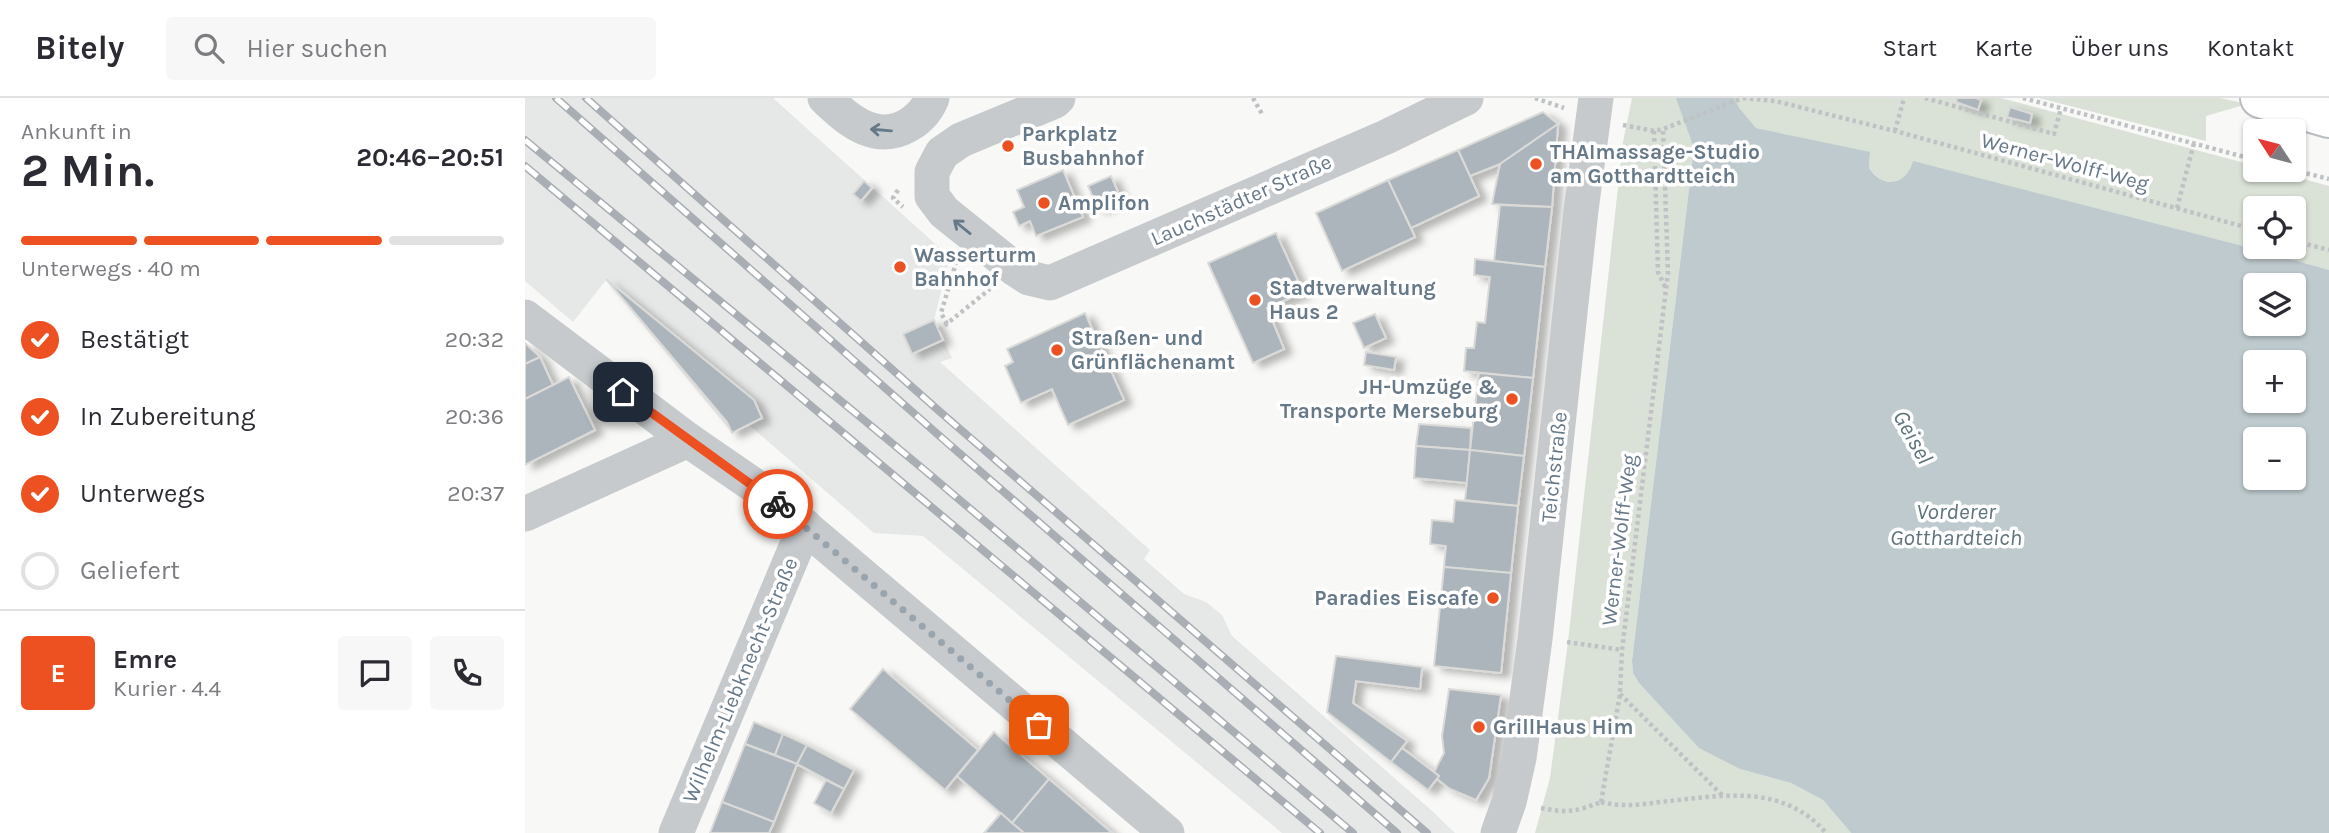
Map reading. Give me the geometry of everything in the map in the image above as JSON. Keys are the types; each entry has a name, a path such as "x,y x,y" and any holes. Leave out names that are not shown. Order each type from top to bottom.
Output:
{"main road":[{"path":"2260,98 2329,118"}],"street":[{"path":"825,98 845,116 876,132 908,127 933,98"},
{"name":"Lauchstädter Straße","path":"1058,98 961,140 942,153 932,172 932,196 944,212 1015,270 1029,278 1051,283 1386,137 1466,98"},
{"name":"Teichstraße","path":"1504,824 1519,758 1535,639 1581,210 1596,98"},
{"path":"525,317 688,440 765,493 1167,833"},
{"path":"525,514 688,440"},
{"name":"Wilhelm-Liebknecht-Straße","path":"676,833 805,526"}],"path":[{"path":"1253,98 1262,114"},
{"name":"Werner-Wolff-Weg","path":"1601,802 1620,694 1622,650 1668,273 1663,129 1743,98 1775,99 2243,226"},
{"path":"1895,131 1904,98"},
{"path":"1926,98 2053,134 2061,108"},
{"path":"2022,98 2243,156"},
{"path":"1619,124 1654,131 1663,129"},
{"path":"1654,131 1658,272 1666,290"},
{"path":"2177,208 2194,143"},
{"path":"2307,174 2329,179"},
{"path":"2306,244 2329,250"},
{"path":"939,330 1015,270"},
{"path":"1568,642 1622,650"},
{"path":"1620,694 1722,795"},
{"path":"1504,824 1578,811 1601,802 1618,807 1722,795 1784,801 1800,809 1826,833"}],"shaded area":[{"path":"525,98 773,98 950,257 934,320 952,358 940,362 1150,550 1144,559 1184,594 1206,602 1222,615 1232,636 1455,833 1282,833 923,536 874,533 749,425 732,433 606,280 573,322 525,281"},
{"path":"1632,98 2001,98 2243,163 2243,182 2307,180 2329,186 2329,270 2290,259 2306,259 2306,196 2243,196 2243,246 1913,162 1910,170 1900,180 1887,181 1875,175 1869,168 1870,153 1756,128 1749,121 1694,148 1632,661 1633,673 1740,769 1791,783 1823,800 1851,833 1535,833 1550,778 1568,642 1623,142"},
{"path":"2039,98 2220,98 2247,104 2206,116 2206,141"}],"water":[{"name":"Vorderer Gotthardteich","path":"1676,98 1734,98 1756,128 1870,152 1869,168 1887,182 1900,180 1905,176 1913,161 2243,246 2243,259 2290,259 2329,270 2329,833 1851,833 1823,800 1791,783 1740,769 1699,748 1640,684 1633,673 1632,661 1694,148"}],"building":[{"path":"1957,98 1981,100 1978,110 1956,102"},
{"path":"2010,107 2032,114 2030,123 2007,117"},
{"path":"1543,112 1558,124 1500,164 1470,176 1458,150"},
{"path":"1558,124 1552,207 1492,204 1500,164"},
{"path":"1458,150 1479,196 1411,228 1388,180"},
{"path":"1063,170 1083,217 1036,236 1030,221 1019,226 1013,212 1024,207 1017,190"},
{"path":"1111,176 1121,199 1098,209 1088,186"},
{"path":"1388,180 1415,237 1342,271 1316,213"},
{"path":"864,181 872,188 861,201 853,194"},
{"path":"1500,205 1552,207 1545,267 1494,261"},
{"name":"Stadtverwaltung Haus 2","path":"1276,233 1303,292 1267,308 1284,349 1253,363 1208,263"},
{"path":"1475,259 1545,267 1533,378 1464,371 1466,348 1474,348 1477,322 1485,323 1490,277 1474,275"},
{"path":"606,279 754,400 762,418 732,433 727,422"},
{"path":"1085,313 1124,400 1068,425 1052,389 1021,403 1005,366 1013,362 1007,349"},
{"path":"1375,314 1386,338 1364,348 1353,323"},
{"path":"934,320 943,340 912,354 903,334"},
{"path":"525,343 540,357 525,364"},
{"path":"1366,352 1396,357 1394,370 1364,365"},
{"path":"540,357 553,385 525,399 525,364"},
{"path":"1479,373 1533,378 1524,456 1470,450"},
{"path":"569,377 595,430 525,465 525,399"},
{"path":"1419,424 1471,428 1470,450 1416,446"},
{"path":"1416,446 1470,450 1467,483 1414,478"},
{"path":"1470,450 1524,456 1518,506 1465,500"},
{"path":"1455,500 1518,506 1511,573 1444,567 1446,546 1430,544 1432,520 1453,522"},
{"path":"1444,567 1511,573 1501,673 1434,666"},
{"path":"1336,656 1422,667 1420,689 1356,681 1353,703 1407,741 1391,762 1327,712"},
{"path":"883,669 978,750 945,790 850,709"},
{"path":"1449,689 1501,695 1489,778 1476,800 1450,789 1437,779 1439,776 1434,772 1444,753 1442,736"},
{"path":"754,722 783,734 775,755 745,744"},
{"path":"994,732 1049,779 1012,823 957,776"},
{"path":"783,734 807,745 797,764 775,755"},
{"path":"745,744 797,764 774,822 722,802"},
{"path":"807,745 854,770 844,789 797,764"},
{"path":"1402,748 1439,776 1428,790 1391,762"},
{"path":"1049,779 1112,833 1024,833 1012,823"},
{"path":"826,780 844,789 831,813 814,803"},
{"path":"722,802 774,822 769,833 710,833"},
{"path":"1001,813 1012,823 1024,833 984,833"}],"railway":[{"path":"556,98 1397,833"},
{"path":"586,98 938,410 1427,833"},
{"path":"525,140 922,468 1353,833"},
{"path":"525,166 1320,833"}],"way so far":[{"path":"778,504 1039,725"}],"place":[{"name":"Parkplatz Busbahnhof","path":"1008,146"},
{"name":"THAImassage-Studio am Gotthardtteich","path":"1536,164"},
{"name":"Amplifon","path":"1044,203"},
{"name":"Wasserturm Bahnhof","path":"900,267"},
{"name":"Stadtverwaltung Haus 2","path":"1255,300"},
{"name":"Straßen- und Grünflächenamt","path":"1057,350"},
{"name":"JH-Umzüge & Transporte Merseburg","path":"1512,399"},
{"name":"Paradies Eiscafe","path":"1493,598"},
{"name":"GrillHaus Him","path":"1479,727"}],"route":[{"path":"623,392 778,504"}],"water label":[{"name":"Geisel","path":"1913,437"}]}
